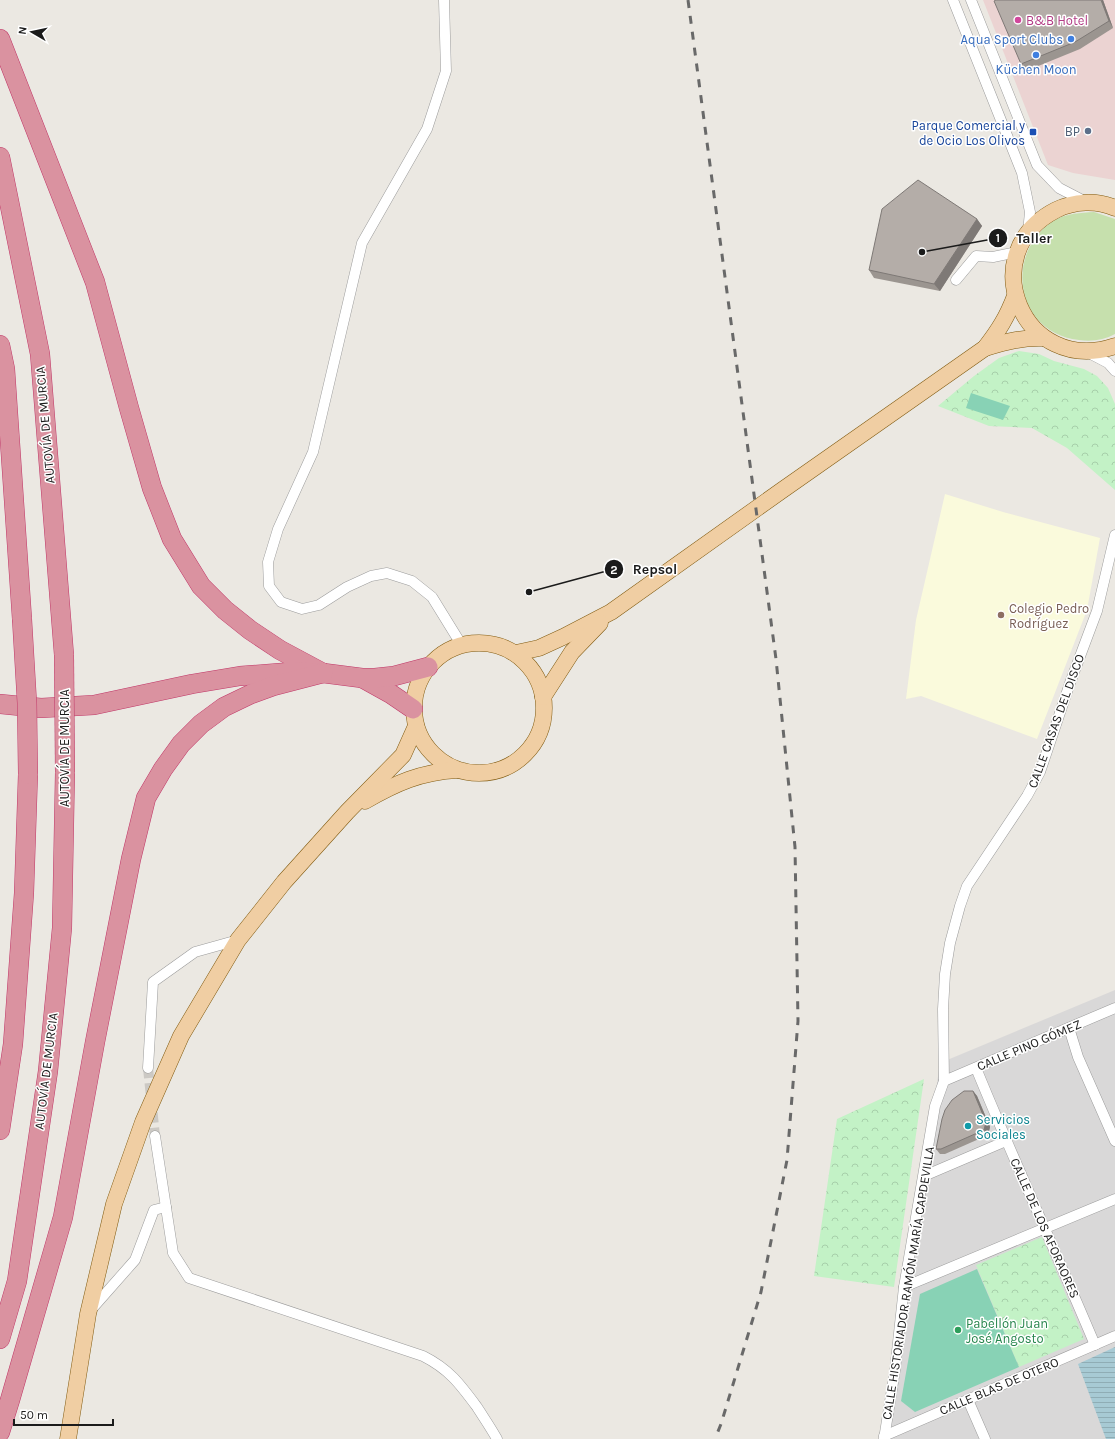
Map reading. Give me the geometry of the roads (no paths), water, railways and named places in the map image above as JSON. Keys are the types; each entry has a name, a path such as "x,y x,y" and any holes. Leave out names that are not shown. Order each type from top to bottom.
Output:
{"highway":[{"path":"0,39 95,282 152,488 172,539 201,586 225,610 250,630 280,650 323,673"},
{"name":"AUTOVÍA DE MURCIA","path":"0,157 40,354 64,655 65,772 62,928 48,1071 17,1281 0,1339"},
{"path":"0,345 5,369 22,619 27,703 28,774 24,893 14,1037 0,1130"},
{"path":"0,437 22,619"},
{"path":"0,704 41,708 94,705 192,684 240,676 292,672 323,673 362,678 394,676 428,666"},
{"path":"0,1432 63,1217 95,1042 131,859 146,798 180,744 224,707 273,686 323,673"},
{"path":"362,678 391,694 414,718"}],"main road":[{"path":"1115,208 1108,205 1086,202 1064,206 1044,216 1028,232 1017,252 1013,274 1016,296 1020,308 1026,320 1034,330 1044,338 1064,348 1087,352 1115,346"},
{"path":"516,653 539,648 611,612 985,348 999,331 1016,296"},
{"path":"985,348 1009,340 1031,337 1044,338"},
{"path":"543,697 572,652 611,612"},
{"path":"68,1439 88,1314 114,1204 143,1122 181,1036 238,940 284,882 346,812 403,755 414,718 414,694 428,666 443,653 461,644 480,642 499,645 516,653 529,665 538,680 543,697 544,716 538,735 523,756 513,764 495,772 476,774 457,770 437,771 416,777 389,788 346,812"},
{"path":"414,718 424,745 439,760 457,770"}],"street":[{"path":"444,0 446,71 427,129 362,243 313,452 278,529 268,562 269,586 281,602 302,609 319,605 348,587 371,576 387,573 412,581 432,597 461,644"},
{"path":"953,0 1022,173 1030,212 1028,232"},
{"path":"972,0 1037,165 1059,188 1086,202"},
{"path":"956,280 976,256 993,257 1017,252"},
{"path":"993,257 1004,261 1013,274"},
{"path":"1087,352 1108,363 1115,371"},
{"name":"CALLE CASAS DEL DISCO","path":"944,1081 943,1009 945,974 950,943 960,906 967,886 1027,796 1040,772 1096,610 1115,535"},
{"path":"148,1068 153,982 195,952 238,940"},
{"name":"CALLE PINO GÓMEZ","path":"944,1081 1115,1008"},
{"path":"1069,1028 1078,1057 1115,1141"},
{"name":"CALLE DE LOS AFORAORES","path":"976,1068 1006,1141 1046,1228 1095,1345"},
{"name":"CALLE HISTORIADOR RAMÓN MARÍA CAPDEVILLA","path":"884,1438 895,1370 904,1287 935,1106 944,1081"},
{"path":"155,1136 173,1253 190,1278 416,1354 436,1363 459,1382 497,1439"},
{"path":"924,1176 1006,1141"},
{"path":"904,1287 1115,1199"},
{"path":"88,1314 135,1260 154,1210 166,1207"},
{"name":"CALLE BLAS DE OTERO","path":"884,1438 1115,1336"},
{"path":"968,1400 985,1439"}],"water":[{"path":"1115,1347 1115,1439 1106,1439 1078,1364"}],"tunnel":[{"path":"148,1068 155,1136"}],"railway":[{"path":"688,0 776,659 795,847 798,1021 787,1160 761,1292 721,1424 715,1439"}],"place":[{"name":"B&B Hotel","path":"1018,20"},
{"name":"Aqua Sport Clubs","path":"1071,39"},
{"name":"Küchen Moon","path":"1036,55"},
{"name":"BP","path":"1088,131"},
{"name":"Parque Comercial y de Ocio Los Olivos","path":"1033,132"},
{"name":"Taller","path":"922,252"},
{"name":"Repsol","path":"529,592"},
{"name":"Colegio Pedro Rodríguez","path":"1001,615"},
{"name":"Servicios Sociales","path":"968,1126"},
{"name":"Pabellón Juan José Angosto","path":"958,1330"}]}
